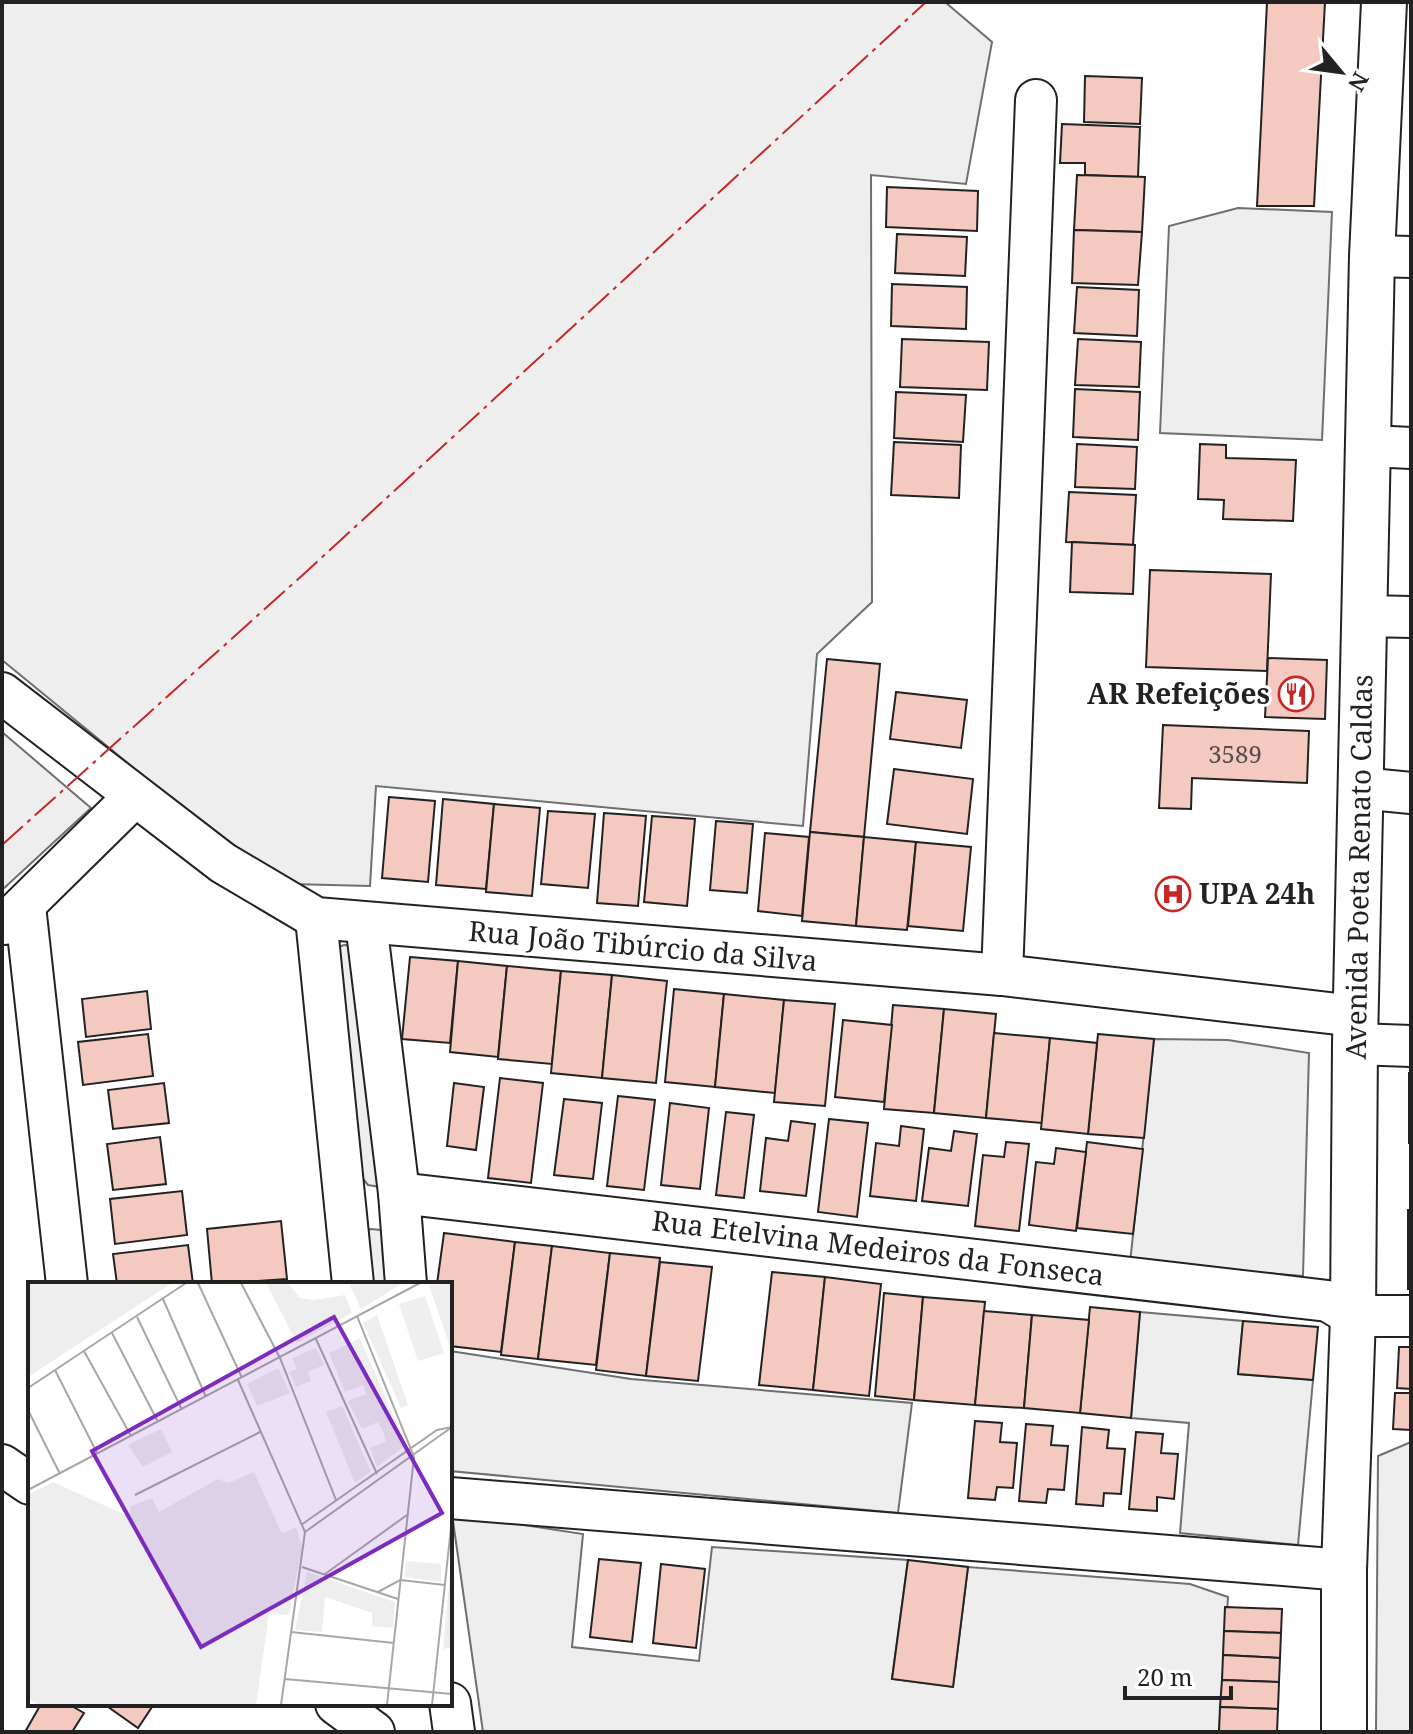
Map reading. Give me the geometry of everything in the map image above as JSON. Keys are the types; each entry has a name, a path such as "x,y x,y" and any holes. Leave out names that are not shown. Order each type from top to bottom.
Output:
{"main road":[{"name":"Avenida Poeta Renato Caldas","path":"1344,1732 1344,1570 1353,1316 1355,1030 1364,616 1390,447 1393,11"}],"street":[{"path":"1002,975 1036,100"},
{"path":"1364,616 1411,617"},
{"name":"Rua João Tibúrcio da Silva","path":"2,693 223,863 316,918 1002,975 1355,1030 1411,1046"},
{"path":"1360,788 1411,793"},
{"path":"67,1282 14,916 134,797"},
{"path":"316,918 353,1282"},
{"path":"366,923 399,1193 406,1282"},
{"name":"Rua Etelvina Medeiros da Fonseca","path":"399,1193 1328,1301 1353,1316"},
{"path":"1353,1316 1411,1316"},
{"path":"2,1465 28,1483"},
{"path":"452,1498 1344,1570"},
{"path":"339,1706 374,1732"},
{"path":"392,1706 394,1732"},
{"path":"450,1706 454,1732"}],"shaded area":[{"path":"2,2 945,2 992,42 966,184 871,175 872,602 817,654 803,826 376,786 370,886 290,884 246,860 2,660"},
{"path":"1238,208 1332,212 1322,440 1160,433 1169,226"},
{"path":"2,732 91,808 2,890"},
{"path":"354,946 380,1187 368,1185 358,1173 336,948"},
{"path":"1154,1039 1228,1040 1309,1053 1303,1276 1130,1263"},
{"path":"381,1230 387,1238 392,1282 364,1282 365,1231"},
{"path":"1140,1312 1243,1321 1238,1374 1313,1380 1298,1545 1180,1533 1189,1423 1131,1418"},
{"path":"452,1351 631,1379 912,1403 898,1513 452,1471"},
{"path":"1411,1442 1411,1732 1376,1732 1378,1456"},
{"path":"452,1514 583,1534 572,1647 699,1661 712,1547 908,1560 892,1679 953,1687 968,1567 1190,1584 1228,1597 1219,1732 483,1732"}],"building":[{"path":"1267,2 1325,2 1314,206 1257,206"},
{"path":"1085,76 1142,78 1140,124 1084,122"},
{"path":"1062,124 1140,127 1138,177 1085,175 1085,163 1060,163"},
{"path":"1077,175 1145,177 1142,232 1074,230"},
{"path":"887,187 978,191 977,231 886,227"},
{"path":"1074,230 1142,232 1138,285 1072,283"},
{"path":"897,234 967,237 965,276 895,273"},
{"path":"892,284 967,287 966,329 891,326"},
{"path":"1077,287 1139,290 1137,336 1074,333"},
{"path":"902,339 989,342 987,390 900,387"},
{"path":"1078,339 1141,342 1139,387 1075,385"},
{"path":"1075,389 1140,392 1138,440 1073,437"},
{"path":"896,392 966,395 963,442 894,438"},
{"path":"894,442 961,445 959,498 891,495"},
{"path":"1077,444 1137,447 1135,489 1075,487"},
{"path":"1200,444 1226,445 1226,458 1296,460 1293,521 1223,519 1224,500 1198,499"},
{"path":"1069,492 1136,495 1133,545 1066,542"},
{"path":"1072,542 1135,545 1133,594 1070,592"},
{"path":"1150,570 1271,574 1267,671 1146,667"},
{"name":"AR Refeições","path":"1268,658 1327,660 1325,719 1265,717"},
{"path":"827,659 880,664 864,837 810,832"},
{"path":"896,692 967,700 961,748 890,739"},
{"path":"1163,725 1309,731 1307,783 1192,778 1191,809 1159,808"},
{"path":"894,769 973,779 967,834 887,824"},
{"path":"389,797 435,801 428,882 382,878"},
{"path":"443,799 494,804 486,889 436,885"},
{"path":"494,804 540,808 532,896 486,892"},
{"path":"548,811 595,814 588,888 541,884"},
{"path":"604,813 646,816 638,906 597,903"},
{"path":"652,816 695,819 687,906 644,902"},
{"path":"716,821 753,824 747,893 710,890"},
{"path":"810,832 864,837 856,926 802,921"},
{"path":"765,833 809,837 802,916 758,911"},
{"path":"864,837 916,842 907,930 856,926"},
{"path":"916,842 971,847 963,931 908,926"},
{"path":"410,957 458,961 450,1043 402,1039"},
{"path":"458,961 507,966 498,1057 450,1052"},
{"path":"507,966 561,971 552,1064 498,1059"},
{"path":"561,971 612,975 602,1078 551,1073"},
{"path":"612,975 667,981 656,1083 602,1078"},
{"path":"674,989 724,994 715,1087 665,1082"},
{"path":"147,991 151,1029 86,1037 82,999"},
{"path":"724,994 784,1000 775,1093 715,1087"},
{"path":"784,1000 835,1004 825,1106 774,1102"},
{"path":"893,1005 944,1009 934,1113 884,1109"},
{"path":"944,1009 996,1014 986,1118 934,1113"},
{"path":"843,1020 892,1025 884,1102 835,1097"},
{"path":"994,1033 1050,1038 1042,1123 986,1118"},
{"path":"148,1034 153,1076 83,1085 78,1042"},
{"path":"1098,1034 1154,1039 1144,1138 1088,1134"},
{"path":"1050,1038 1097,1043 1088,1134 1041,1129"},
{"path":"1411,1073 1411,1143 1409,1143"},
{"path":"500,1078 543,1083 531,1183 488,1178"},
{"path":"164,1083 169,1123 113,1129 108,1090"},
{"path":"454,1083 484,1087 476,1150 447,1146"},
{"path":"618,1096 655,1100 644,1190 607,1186"},
{"path":"564,1099 602,1103 593,1179 554,1175"},
{"path":"670,1103 709,1108 700,1189 661,1185"},
{"path":"726,1112 754,1115 744,1198 716,1195"},
{"path":"829,1119 868,1123 857,1217 818,1212"},
{"path":"791,1121 815,1124 806,1196 760,1191 766,1138 788,1141"},
{"path":"901,1126 924,1129 916,1201 870,1196 876,1143 899,1146"},
{"path":"954,1131 977,1134 968,1206 922,1201 929,1148 951,1151"},
{"path":"160,1137 166,1184 113,1190 107,1144"},
{"path":"1006,1142 1029,1144 1019,1231 975,1226 983,1155 1004,1157"},
{"path":"1087,1142 1143,1149 1133,1234 1077,1228"},
{"path":"1056,1148 1086,1152 1076,1231 1029,1225 1036,1162 1054,1164"},
{"path":"182,1191 187,1235 115,1244 110,1199"},
{"path":"1408,1210 1411,1210 1411,1252 1408,1252"},
{"path":"281,1221 287,1279 212,1282 207,1229"},
{"path":"444,1233 515,1242 501,1352 452,1346 452,1282 437,1282"},
{"path":"515,1242 552,1246 538,1359 501,1355"},
{"path":"188,1245 193,1282 117,1282 113,1254"},
{"path":"552,1246 610,1253 596,1365 538,1359"},
{"path":"1408,1252 1411,1252 1411,1289 1408,1289"},
{"path":"610,1253 660,1258 646,1376 596,1370"},
{"path":"660,1262 712,1267 698,1381 646,1376"},
{"path":"772,1272 825,1277 813,1390 759,1385"},
{"path":"825,1277 881,1284 869,1396 813,1390"},
{"path":"884,1293 923,1297 914,1400 875,1396"},
{"path":"923,1297 985,1302 975,1405 914,1400"},
{"path":"1090,1307 1140,1312 1131,1418 1080,1413"},
{"path":"984,1311 1032,1315 1024,1408 975,1405"},
{"path":"1032,1315 1089,1320 1080,1413 1024,1408"},
{"path":"1243,1321 1318,1327 1313,1380 1238,1374"},
{"path":"1399,1347 1411,1347 1411,1389 1397,1388"},
{"path":"1395,1393 1411,1393 1411,1430 1393,1429"},
{"path":"975,1421 1002,1423 1000,1442 1017,1443 1013,1488 997,1487 995,1500 968,1498"},
{"path":"1026,1424 1053,1426 1051,1445 1068,1446 1064,1490 1048,1489 1046,1503 1019,1501"},
{"path":"1082,1427 1109,1430 1107,1448 1125,1449 1121,1494 1104,1493 1103,1506 1076,1504"},
{"path":"1136,1432 1163,1434 1161,1453 1178,1454 1174,1499 1157,1497 1157,1511 1129,1509"},
{"path":"599,1559 641,1563 632,1642 590,1637"},
{"path":"908,1560 968,1567 953,1687 892,1679"},
{"path":"661,1564 705,1569 696,1648 653,1643"},
{"path":"1225,1607 1282,1609 1281,1633 1224,1631"},
{"path":"1224,1631 1281,1633 1280,1658 1223,1655"},
{"path":"1223,1655 1280,1658 1279,1682 1222,1680"},
{"path":"1222,1680 1279,1682 1278,1709 1220,1707"},
{"path":"40,1706 72,1706 84,1713 72,1732 25,1732"},
{"path":"107,1706 153,1706 138,1728"},
{"path":"1220,1707 1278,1709 1277,1732 1219,1732"}],"power":[{"path":"2,845 306,572 926,2"}],"place":[{"name":"AR Refeições","path":"1296,694"},
{"name":"UPA 24h","path":"1173,894"}]}
